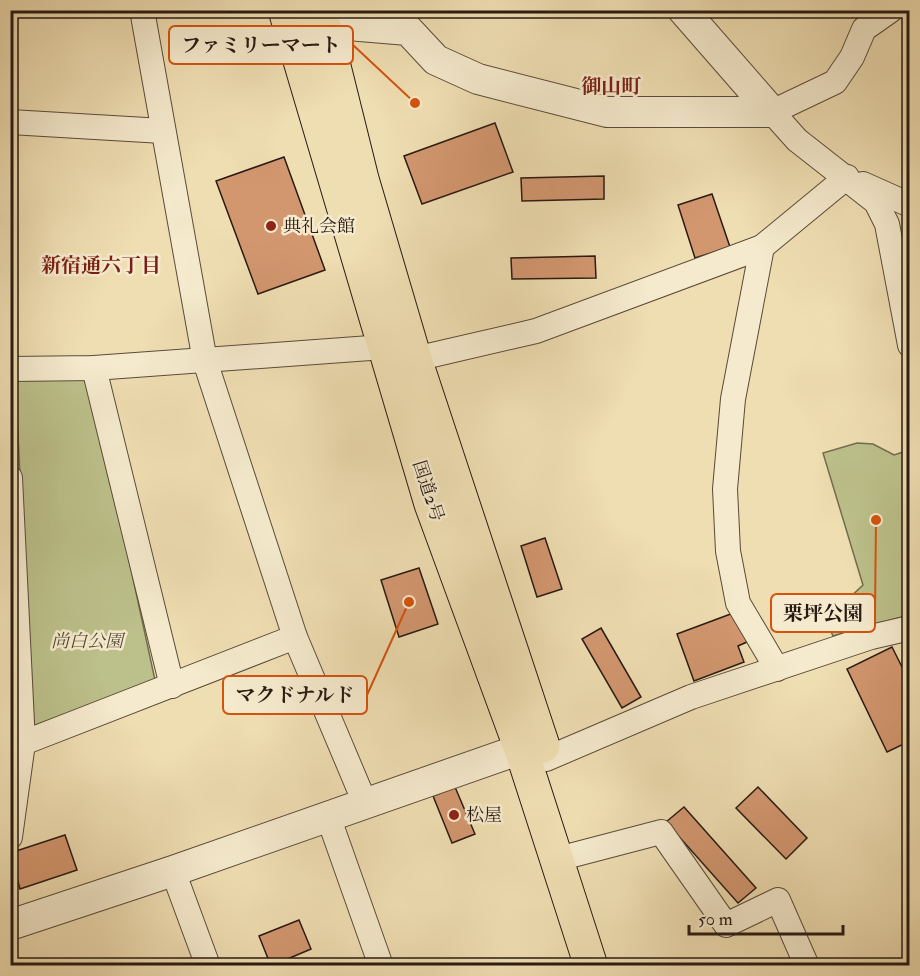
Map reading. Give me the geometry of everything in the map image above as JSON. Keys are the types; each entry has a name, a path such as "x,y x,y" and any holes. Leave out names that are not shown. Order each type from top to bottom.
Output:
{"highway":[{"name":"国道2号","path":"280,11 431,504 534,754 613,966"},
{"name":"国道2号","path":"322,17 362,179 534,754 591,966"}],"street":[{"path":"142,10 205,361 295,637 365,803"},
{"path":"683,10 797,140 876,202 887,224 909,345"},
{"path":"280,11 408,30 436,60 478,79 607,112 772,112 835,82 852,57 864,29 891,10"},
{"path":"10,123 164,130"},
{"path":"847,177 909,204"},
{"path":"416,359 536,331 762,247 847,177"},
{"path":"762,247 733,399 725,489 728,551 738,603 777,669"},
{"path":"10,369 94,368 384,347"},
{"path":"94,368 172,686"},
{"path":"10,478 23,743 10,837"},
{"path":"10,925 173,871 365,803 534,754 692,697 871,637 909,628"},
{"path":"23,743 295,637"},
{"path":"328,816 381,966"},
{"path":"573,855 662,832 726,925 778,900 807,966"},
{"path":"173,871 208,966"}],"green space":[{"name":"尚白公園","path":"15,378 90,380 155,680 33,726"},
{"path":"857,443 873,444 894,455 909,450 909,615 833,636 826,620 863,585 823,453"}],"building":[{"path":"495,123 513,172 422,204 404,156"},
{"name":"典礼会館","path":"284,157 325,270 258,294 216,181"},
{"path":"604,176 604,199 522,201 521,178"},
{"path":"712,194 730,247 695,258 678,205"},
{"path":"595,256 596,278 512,279 511,258"},
{"path":"545,538 562,589 537,597 521,546"},
{"path":"419,568 438,624 399,637 381,580"},
{"path":"736,612 747,642 738,646 744,662 694,681 677,634"},
{"path":"601,628 641,697 622,708 582,639"},
{"path":"892,647 910,683 910,741 887,752 847,669"},
{"name":"松屋","path":"455,787 475,834 452,843 433,796"},
{"path":"758,787 807,838 786,859 736,808"},
{"path":"684,807 756,888 738,903 666,822"},
{"path":"65,835 77,870 20,889 10,853"},
{"path":"299,920 311,949 271,966 259,936"}],"place":[{"name":"ファミリーマート","path":"415,103"},
{"name":"典礼会館","path":"271,226"},
{"name":"栗坪公園","path":"876,520"},
{"name":"マクドナルド","path":"409,602"},
{"name":"松屋","path":"454,815"}],"district":[{"name":"御山町","path":"611,86"},
{"name":"新宿通六丁目","path":"101,265"}]}
